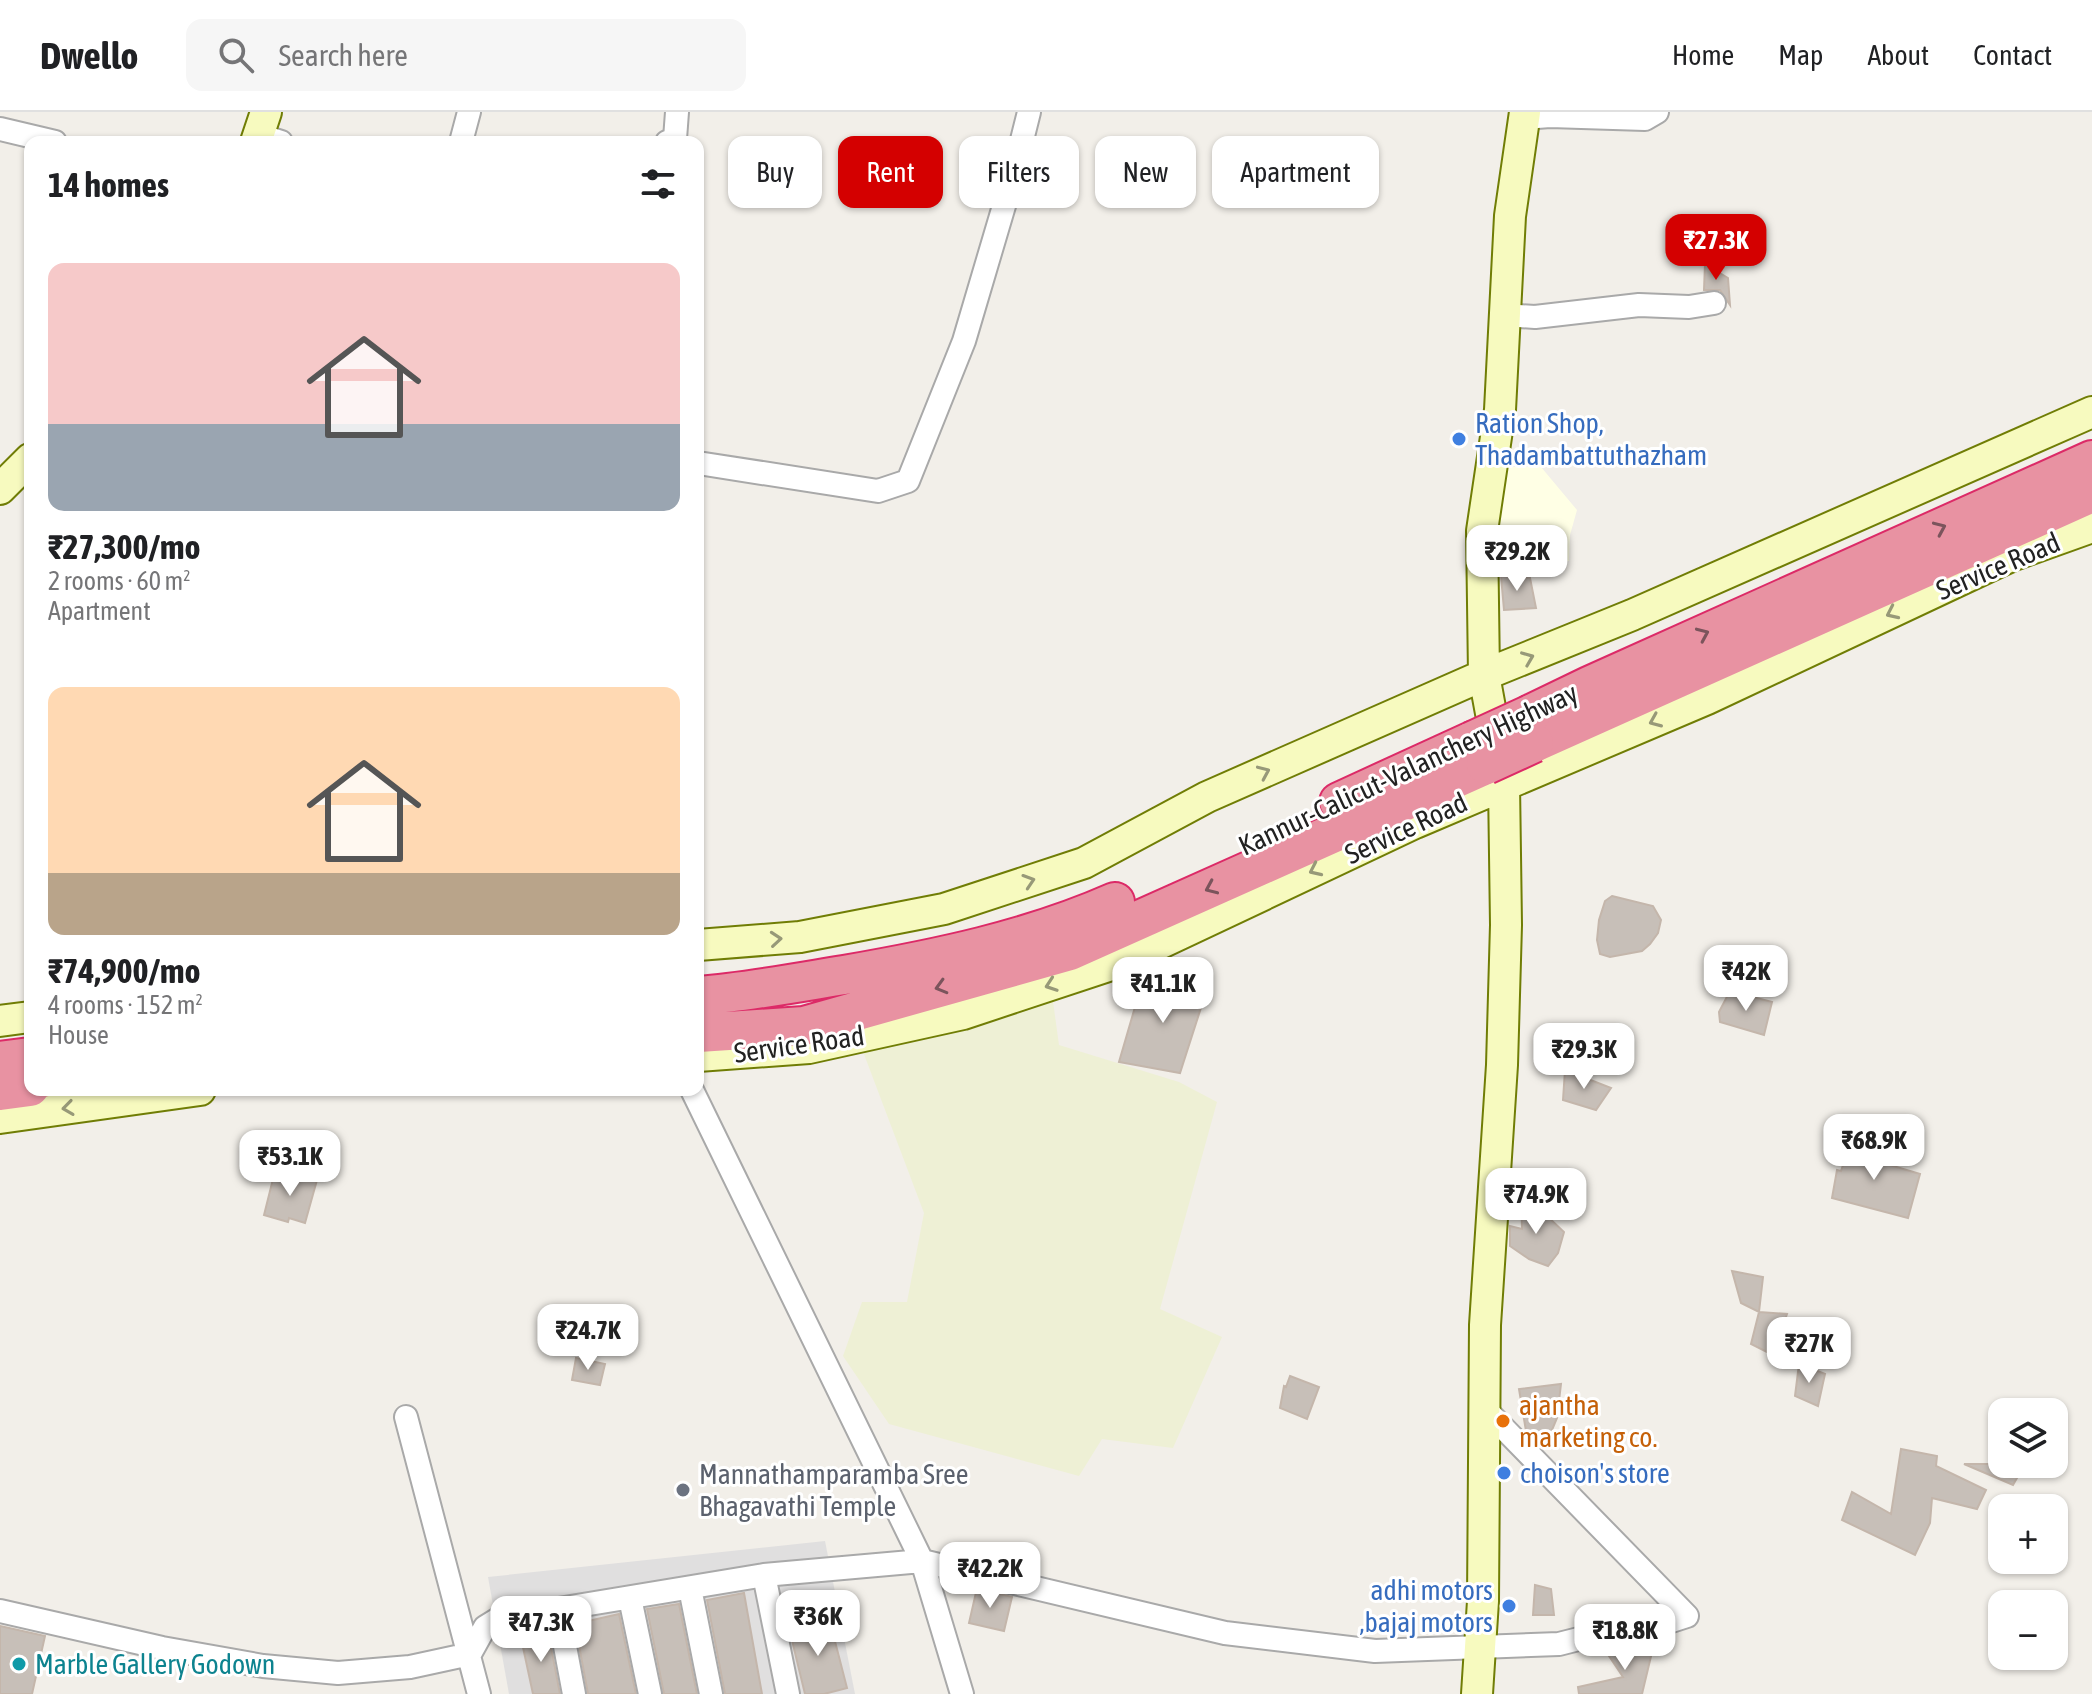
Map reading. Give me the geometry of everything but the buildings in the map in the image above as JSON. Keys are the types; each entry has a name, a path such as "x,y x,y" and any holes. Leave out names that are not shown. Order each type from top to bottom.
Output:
{"highway":[{"name":"Kannur-Calicut-Valanchery Highway","path":"704,995 755,990 934,959 1073,921 1487,763 1532,729 1696,637 2092,460"},
{"path":"1532,729 2092,493"},
{"path":"704,1033 804,1026 1070,951 1487,763"},
{"path":"0,1061 24,1058"},
{"path":"0,1091 24,1088"}],"street":[{"path":"463,136 469,112"},
{"path":"675,136 677,112"},
{"path":"704,464 878,491 908,481 964,341 1029,112"},
{"path":"1477,1694 1483,1601 1485,1325 1502,1065 1506,925 1487,763 1482,531 1500,410 1510,216 1525,115 1645,119 1657,112"},
{"path":"2,127 34,136"},
{"path":"1504,315 1535,317 1639,305 1689,307 1714,303"},
{"path":"704,945 800,937 944,909 1084,863 1207,797 1484,675 1647,609 2092,412"},
{"path":"0,489 24,465"},
{"name":"Service Road","path":"704,1056 809,1048 963,1014 1123,961 1487,763 1554,765 1707,699 2011,556 2092,527"},
{"path":"0,1021 24,1018"},
{"path":"0,1118 157,1096"},
{"path":"695,1096 922,1561 962,1694"},
{"path":"0,1611 162,1648 263,1666 338,1673 410,1667 470,1654 485,1627 498,1619 764,1575 922,1561 1225,1633 1375,1651 1559,1644 1630,1626 1650,1628 1687,1616 1483,1407"},
{"path":"406,1417 479,1694"},
{"path":"764,1575 788,1694"},
{"path":"690,1588 711,1694"},
{"path":"630,1598 650,1694"},
{"path":"558,1609 574,1694"}],"shaded area":[{"path":"1496,467 1541,467 1577,510 1570,535 1569,561 1552,562 1552,567 1492,553"},
{"path":"1052,994 1059,1045 1179,1082 1217,1102 1160,1309 1222,1337 1173,1448 1102,1439 1079,1476 889,1424 843,1356 862,1302 907,1302 924,1213 859,1041"},
{"path":"825,1541 855,1694 509,1694 488,1577"}],"place":[{"name":"Ration Shop, Thadambattuthazham","path":"1459,439"},
{"name":"ajantha marketing co.","path":"1503,1421"},
{"name":"choison's store","path":"1504,1473"},
{"name":"Mannathamparamba Sree Bhagavathi Temple","path":"683,1490"},
{"name":"adhi motors ,bajaj motors","path":"1509,1606"},
{"name":"Marble Gallery Godown","path":"19,1664"}]}
